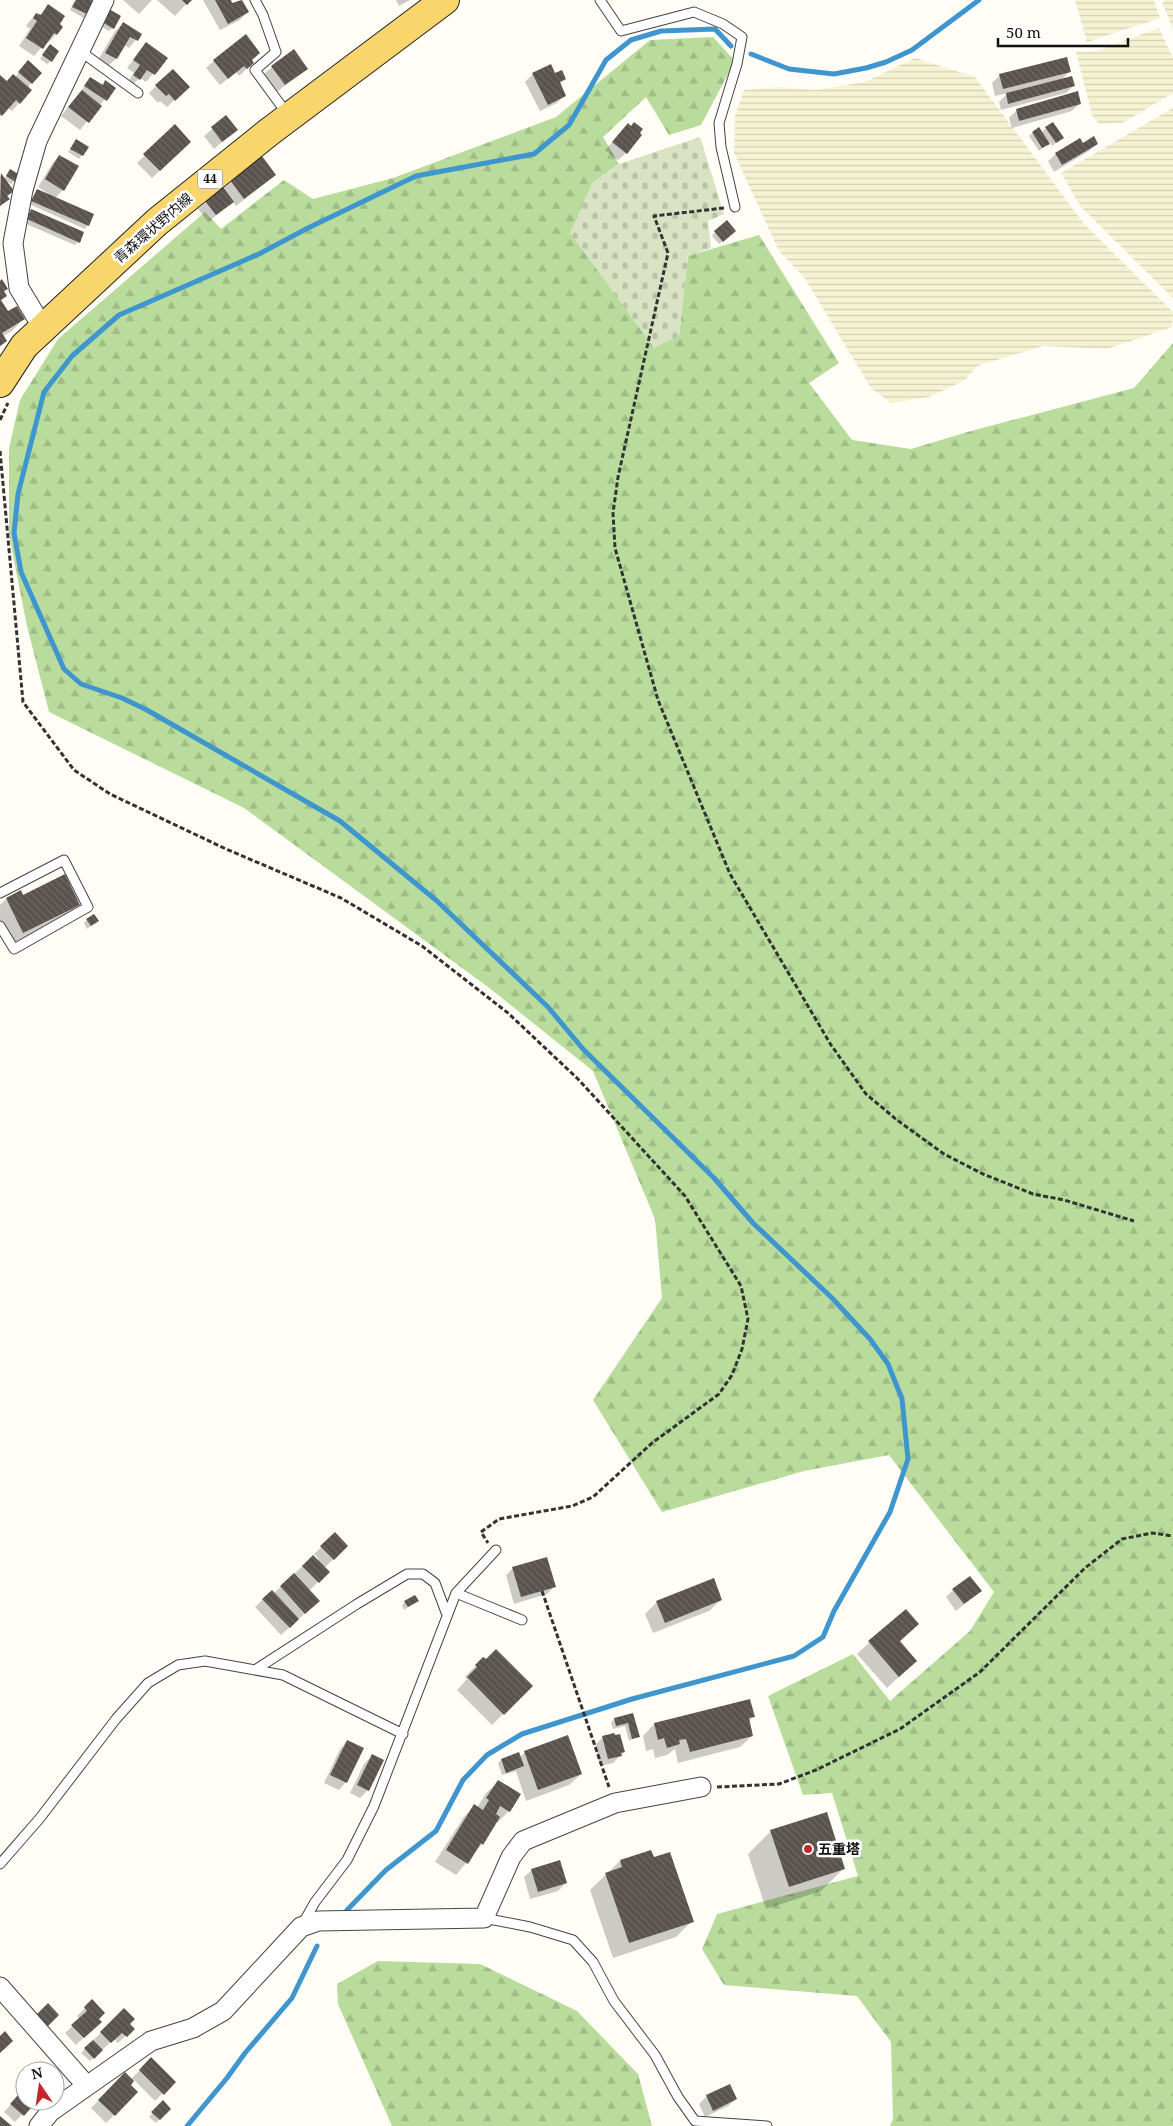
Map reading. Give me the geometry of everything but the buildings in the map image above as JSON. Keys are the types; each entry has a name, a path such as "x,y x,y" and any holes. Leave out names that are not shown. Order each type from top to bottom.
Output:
{"main road":[{"name":"青森環状野内線","path":"0,383 24,346 157,222 290,116 445,0"}],"street":[{"path":"42,328 19,288 6,244 38,141 104,0"},
{"path":"39,2126 50,2112 151,2041 193,2028 224,2011 301,1927 318,1921 484,1918 511,1858 523,1841 615,1803 701,1787"},
{"path":"0,1987 86,2086"}],"lane":[{"path":"255,0 263,15 276,52 255,70 290,116"},
{"path":"600,0 620,31 694,12 723,24 742,37 737,64 720,123 721,147 735,206"},
{"path":"80,51 138,93"},
{"path":"0,893 64,860 88,907 14,949 0,926"},
{"path":"301,1927 315,1902 347,1860 374,1806 456,1594 496,1550"},
{"path":"255,1670 407,1574 423,1574 435,1583 447,1615"},
{"path":"456,1594 522,1620"},
{"path":"0,1864 40,1818 116,1719 148,1683 178,1665 205,1661 283,1675 403,1734"},
{"path":"484,1918 530,1927 573,1940 593,1962 614,2001 655,2055 678,2097 695,2121 767,2126"}],"path":[{"path":"735,206 654,216 668,253 618,477 614,513 615,548 658,700 730,874 831,1045 866,1094 897,1120 944,1154 983,1174 1033,1194 1064,1200 1134,1221"},
{"path":"0,451 23,702 74,770 118,798 226,849 341,898 422,946 508,1013 578,1079 685,1196 741,1286 748,1319 742,1349 732,1375 719,1394 652,1443 593,1497 572,1506 499,1519 481,1532 485,1540 496,1550"},
{"path":"701,1787 779,1784 816,1770 900,1729 980,1672 1085,1568 1122,1539 1152,1533 1173,1536"},
{"path":"542,1591 615,1803"}],"shaded area":[{"path":"1075,0 1154,0 1160,18 1087,42"},
{"path":"1173,0 1173,29 1162,2"},
{"path":"1159,28 1173,58 1173,93 1122,123 1099,124 1092,115 1076,52 1096,51"},
{"path":"915,58 975,77 1084,224 1173,312 1172,327 1107,349 1043,346 977,366 965,380 929,397 891,403 871,388 804,277 779,251 734,153 735,116 744,90 779,87 816,90 865,82"},
{"path":"1173,108 1173,298 1081,207 1061,173"}],"green space":[{"path":"713,37 735,61 701,125 669,135 646,97 603,137 619,164 592,183 679,335 688,256 759,235 839,363 809,383 852,440 911,449 971,431 1134,388 1173,343 1173,2126 890,2126 893,2119 891,2042 857,1996 724,1985 702,1949 717,1914 858,1876 832,1793 803,1795 768,1696 853,1654 890,1701 970,1631 994,1592 889,1455 804,1471 662,1512 593,1400 662,1298 655,1219 593,1071 488,987 244,808 49,712 27,626 9,535 9,448 20,400 58,339 205,212 221,229 284,180 313,199 393,178 556,117 650,40"},
{"path":"700,137 724,214 708,221 711,248 688,256 679,336 654,348 570,233 592,183 619,164"},
{"path":"378,1961 480,1964 577,2011 638,2074 652,2126 392,2126 338,2004 337,1984"}],"waterway":[{"path":"751,54 789,69 834,74 866,68 886,62 912,50 979,0"},
{"path":"347,1910 386,1870 436,1831 463,1780 487,1755 522,1734 632,1699 794,1656 823,1637 834,1611 890,1512 908,1459 902,1399 888,1364 870,1339 832,1298 753,1223 714,1178 583,1049 548,1007 437,901 340,821 147,710 122,698 81,684 64,669 21,572 14,533 18,494 44,392 72,356 119,315 259,254 416,176 534,154 569,125 606,60 631,40 661,31 715,29 731,46"},
{"path":"187,2126 292,1998 317,1946"}],"place":[{"name":"五重塔","path":"808,1849"}]}
